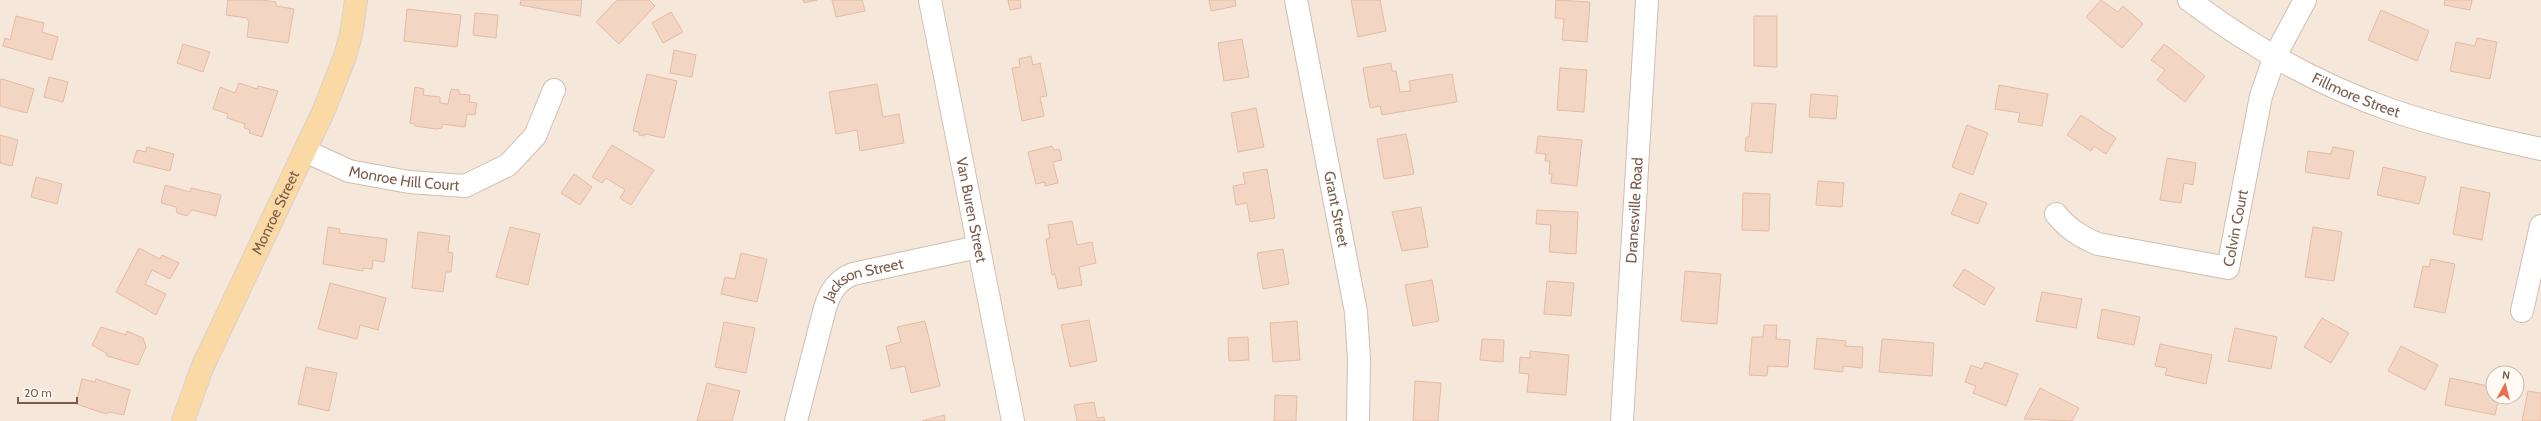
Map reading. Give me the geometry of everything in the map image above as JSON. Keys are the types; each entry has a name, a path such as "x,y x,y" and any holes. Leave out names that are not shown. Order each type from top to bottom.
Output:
{"main road":[{"name":"Monroe Street","path":"183,421 202,368 305,151 344,59 351,35 356,0"}],"street":[{"name":"Van Buren Street","path":"930,0 1013,421"},
{"name":"Grant Street","path":"1296,0 1356,312 1359,359 1358,421"},
{"name":"Dranesville Road","path":"1622,421 1647,0"},
{"name":"Fillmore Street","path":"2189,0 2222,24 2275,56 2333,87 2391,110 2448,128 2541,149"},
{"path":"2275,56 2306,0"},
{"name":"Colvin Court","path":"2056,214 2066,226 2080,236 2098,244 2228,268 2256,118 2275,56"},
{"name":"Monroe Hill Court","path":"305,151 349,171 408,182 465,186 508,165 535,136 554,90"},
{"path":"2522,311 2541,226"},
{"name":"Jackson Street","path":"796,421 825,308 830,294 836,284 853,274 978,247"}],"shaded area":[{"path":"0,0 2541,0 2541,421 0,421"}],"building":[{"path":"228,0 262,0 276,2 276,6 294,9 288,43 247,37 249,22 247,18 226,15"},
{"path":"521,0 582,0 580,16 520,5"},
{"path":"617,0 649,0 655,6 619,44 596,22"},
{"path":"803,0 817,0 804,3"},
{"path":"832,0 862,0 865,11 836,17"},
{"path":"1008,0 1020,0 1021,8 1010,10"},
{"path":"1209,0 1235,0 1236,6 1211,11"},
{"path":"1351,0 1380,0 1386,31 1358,37"},
{"path":"1556,0 1590,2 1587,42 1562,40 1564,19 1555,18"},
{"path":"2101,0 2118,12 2123,6 2143,24 2122,48 2086,17"},
{"path":"2445,0 2472,0 2470,10 2444,5"},
{"path":"407,9 461,15 457,47 404,41"},
{"path":"2381,10 2429,31 2417,61 2368,40"},
{"path":"671,12 683,32 663,43 652,23"},
{"path":"475,13 498,15 496,38 473,35"},
{"path":"16,16 44,23 42,32 58,37 52,60 3,46 5,38 10,40"},
{"path":"1754,16 1777,16 1777,67 1754,66"},
{"path":"2477,38 2497,42 2490,79 2450,71 2456,42 2475,46"},
{"path":"1242,39 1249,77 1224,81 1218,43"},
{"path":"183,44 210,52 203,72 177,63"},
{"path":"2164,44 2205,76 2185,102 2157,80 2165,70 2151,60"},
{"path":"674,50 696,55 692,77 670,73"},
{"path":"1031,56 1033,65 1040,63 1047,96 1040,97 1044,116 1022,121 1012,68 1020,67 1019,59"},
{"path":"1391,63 1392,71 1396,71 1400,92 1411,91 1409,81 1452,74 1457,102 1382,115 1380,106 1370,108 1363,68"},
{"path":"1560,68 1587,70 1584,112 1557,110"},
{"path":"647,74 677,81 664,138 645,134 644,136 639,135 639,132 633,131"},
{"path":"49,77 68,82 63,102 44,97"},
{"path":"2,79 34,89 27,113 0,106 0,80"},
{"path":"239,83 257,89 258,86 278,91 262,137 249,133 250,130 244,128 245,124 227,118 228,114 213,109 220,87 235,93"},
{"path":"877,84 883,117 899,114 904,143 860,151 857,130 836,134 829,92"},
{"path":"1999,85 2048,94 2042,126 2018,122 2020,113 1995,109"},
{"path":"415,87 424,89 423,95 440,97 440,103 448,104 451,89 459,90 459,94 470,95 469,102 477,103 475,115 467,114 465,127 442,124 442,128 436,129 415,126 415,124 410,123"},
{"path":"1811,94 1838,96 1836,119 1809,117"},
{"path":"1752,103 1776,104 1772,153 1745,151 1746,137 1749,137"},
{"path":"1256,108 1264,147 1238,152 1231,113"},
{"path":"2081,115 2116,138 2106,154 2094,146 2091,151 2067,135"},
{"path":"1967,125 1988,133 1973,175 1952,167"},
{"path":"1406,134 1414,174 1384,179 1377,139"},
{"path":"0,135 18,140 12,166 0,163"},
{"path":"1538,136 1582,140 1577,186 1551,183 1552,174 1549,174 1550,161 1545,161 1546,154 1536,153"},
{"path":"612,145 654,170 631,205 620,198 625,190 606,178 602,183 592,177"},
{"path":"1052,146 1054,150 1059,149 1062,160 1053,162 1058,183 1045,186 1045,182 1036,184 1028,152"},
{"path":"147,147 174,154 170,171 133,162 137,150 146,152"},
{"path":"2333,147 2354,151 2349,179 2305,172 2308,151 2331,154"},
{"path":"2167,158 2196,163 2193,185 2184,183 2181,203 2160,200"},
{"path":"2383,167 2426,177 2419,204 2377,195"},
{"path":"1267,169 1275,218 1250,222 1247,203 1236,205 1233,186 1245,184 1243,173"},
{"path":"574,174 592,187 580,205 561,193"},
{"path":"36,177 62,184 57,204 31,197"},
{"path":"1818,181 1844,183 1842,207 1816,205"},
{"path":"165,185 190,192 191,188 221,195 216,216 192,210 187,216 177,213 176,207 161,203"},
{"path":"2461,187 2490,193 2482,240 2453,234"},
{"path":"1743,193 1770,194 1769,231 1742,230"},
{"path":"1960,193 1987,203 1978,224 1951,214"},
{"path":"1421,207 1428,247 1402,251 1392,212"},
{"path":"1537,210 1578,212 1576,254 1549,252 1551,225 1536,224"},
{"path":"1072,221 1077,245 1092,242 1096,263 1079,267 1082,285 1058,289 1055,274 1052,275 1046,239 1050,238 1048,225"},
{"path":"328,227 340,229 339,233 387,239 384,262 373,260 372,269 363,268 363,271 323,264"},
{"path":"510,227 540,234 528,285 496,277"},
{"path":"2313,227 2342,232 2334,281 2305,277"},
{"path":"418,232 450,236 448,252 453,253 451,272 446,272 443,292 412,288"},
{"path":"139,248 160,259 162,255 179,263 170,279 152,270 145,284 166,294 156,315 116,292"},
{"path":"1283,249 1289,284 1263,289 1257,253"},
{"path":"741,253 767,259 757,302 721,294 725,277 735,279"},
{"path":"2431,259 2455,264 2445,313 2414,307 2423,266 2429,267"},
{"path":"1964,269 1995,288 1984,305 1953,286"},
{"path":"1685,271 1721,274 1717,324 1681,321"},
{"path":"1432,280 1439,321 1413,326 1405,285"},
{"path":"1547,281 1574,283 1571,316 1544,314"},
{"path":"330,283 386,298 378,330 360,325 357,339 318,329"},
{"path":"2042,292 2082,299 2076,328 2036,321"},
{"path":"2102,309 2140,317 2134,345 2097,338"},
{"path":"2322,318 2349,333 2331,363 2304,347"},
{"path":"1089,320 1097,361 1070,367 1061,325"},
{"path":"925,321 940,386 911,393 905,366 891,369 886,346 901,342 897,327"},
{"path":"1297,321 1300,360 1273,362 1270,323"},
{"path":"724,322 755,328 746,373 715,367"},
{"path":"1764,325 1777,325 1776,339 1790,340 1788,367 1768,366 1767,376 1749,375 1752,337 1763,337"},
{"path":"101,327 126,335 127,331 143,338 146,347 138,365 107,356 106,353 92,345"},
{"path":"2235,328 2277,337 2271,369 2228,361"},
{"path":"1248,337 1249,360 1229,361 1228,338"},
{"path":"1817,338 1846,341 1845,346 1863,347 1862,368 1843,366 1843,372 1814,369"},
{"path":"1482,339 1504,340 1503,362 1480,360"},
{"path":"1882,339 1934,343 1932,376 1879,372"},
{"path":"2160,344 2212,355 2206,384 2165,375 2167,368 2155,366"},
{"path":"2401,346 2438,365 2425,390 2388,371"},
{"path":"1530,351 1569,355 1566,395 1527,392 1529,374 1519,373 1520,357 1530,358"},
{"path":"1985,362 2018,374 2006,406 1973,393 1976,386 1965,382 1971,365 1982,369"},
{"path":"306,367 337,373 329,411 298,404"},
{"path":"2450,378 2485,385 2485,405 2497,405 2495,415 2445,405"},
{"path":"82,379 95,382 96,379 130,390 124,415 110,412 106,414 76,404"},
{"path":"1415,381 1441,383 1438,421 1413,421"},
{"path":"707,383 740,391 732,421 697,421"},
{"path":"2040,388 2079,408 2072,421 2024,419"},
{"path":"2528,391 2541,393 2541,421 2522,421"},
{"path":"1275,395 1297,396 1296,421 1274,421"},
{"path":"1094,402 1097,418 1104,417 1105,421 1077,421 1074,405"},
{"path":"944,415 945,421 922,421"}]}
